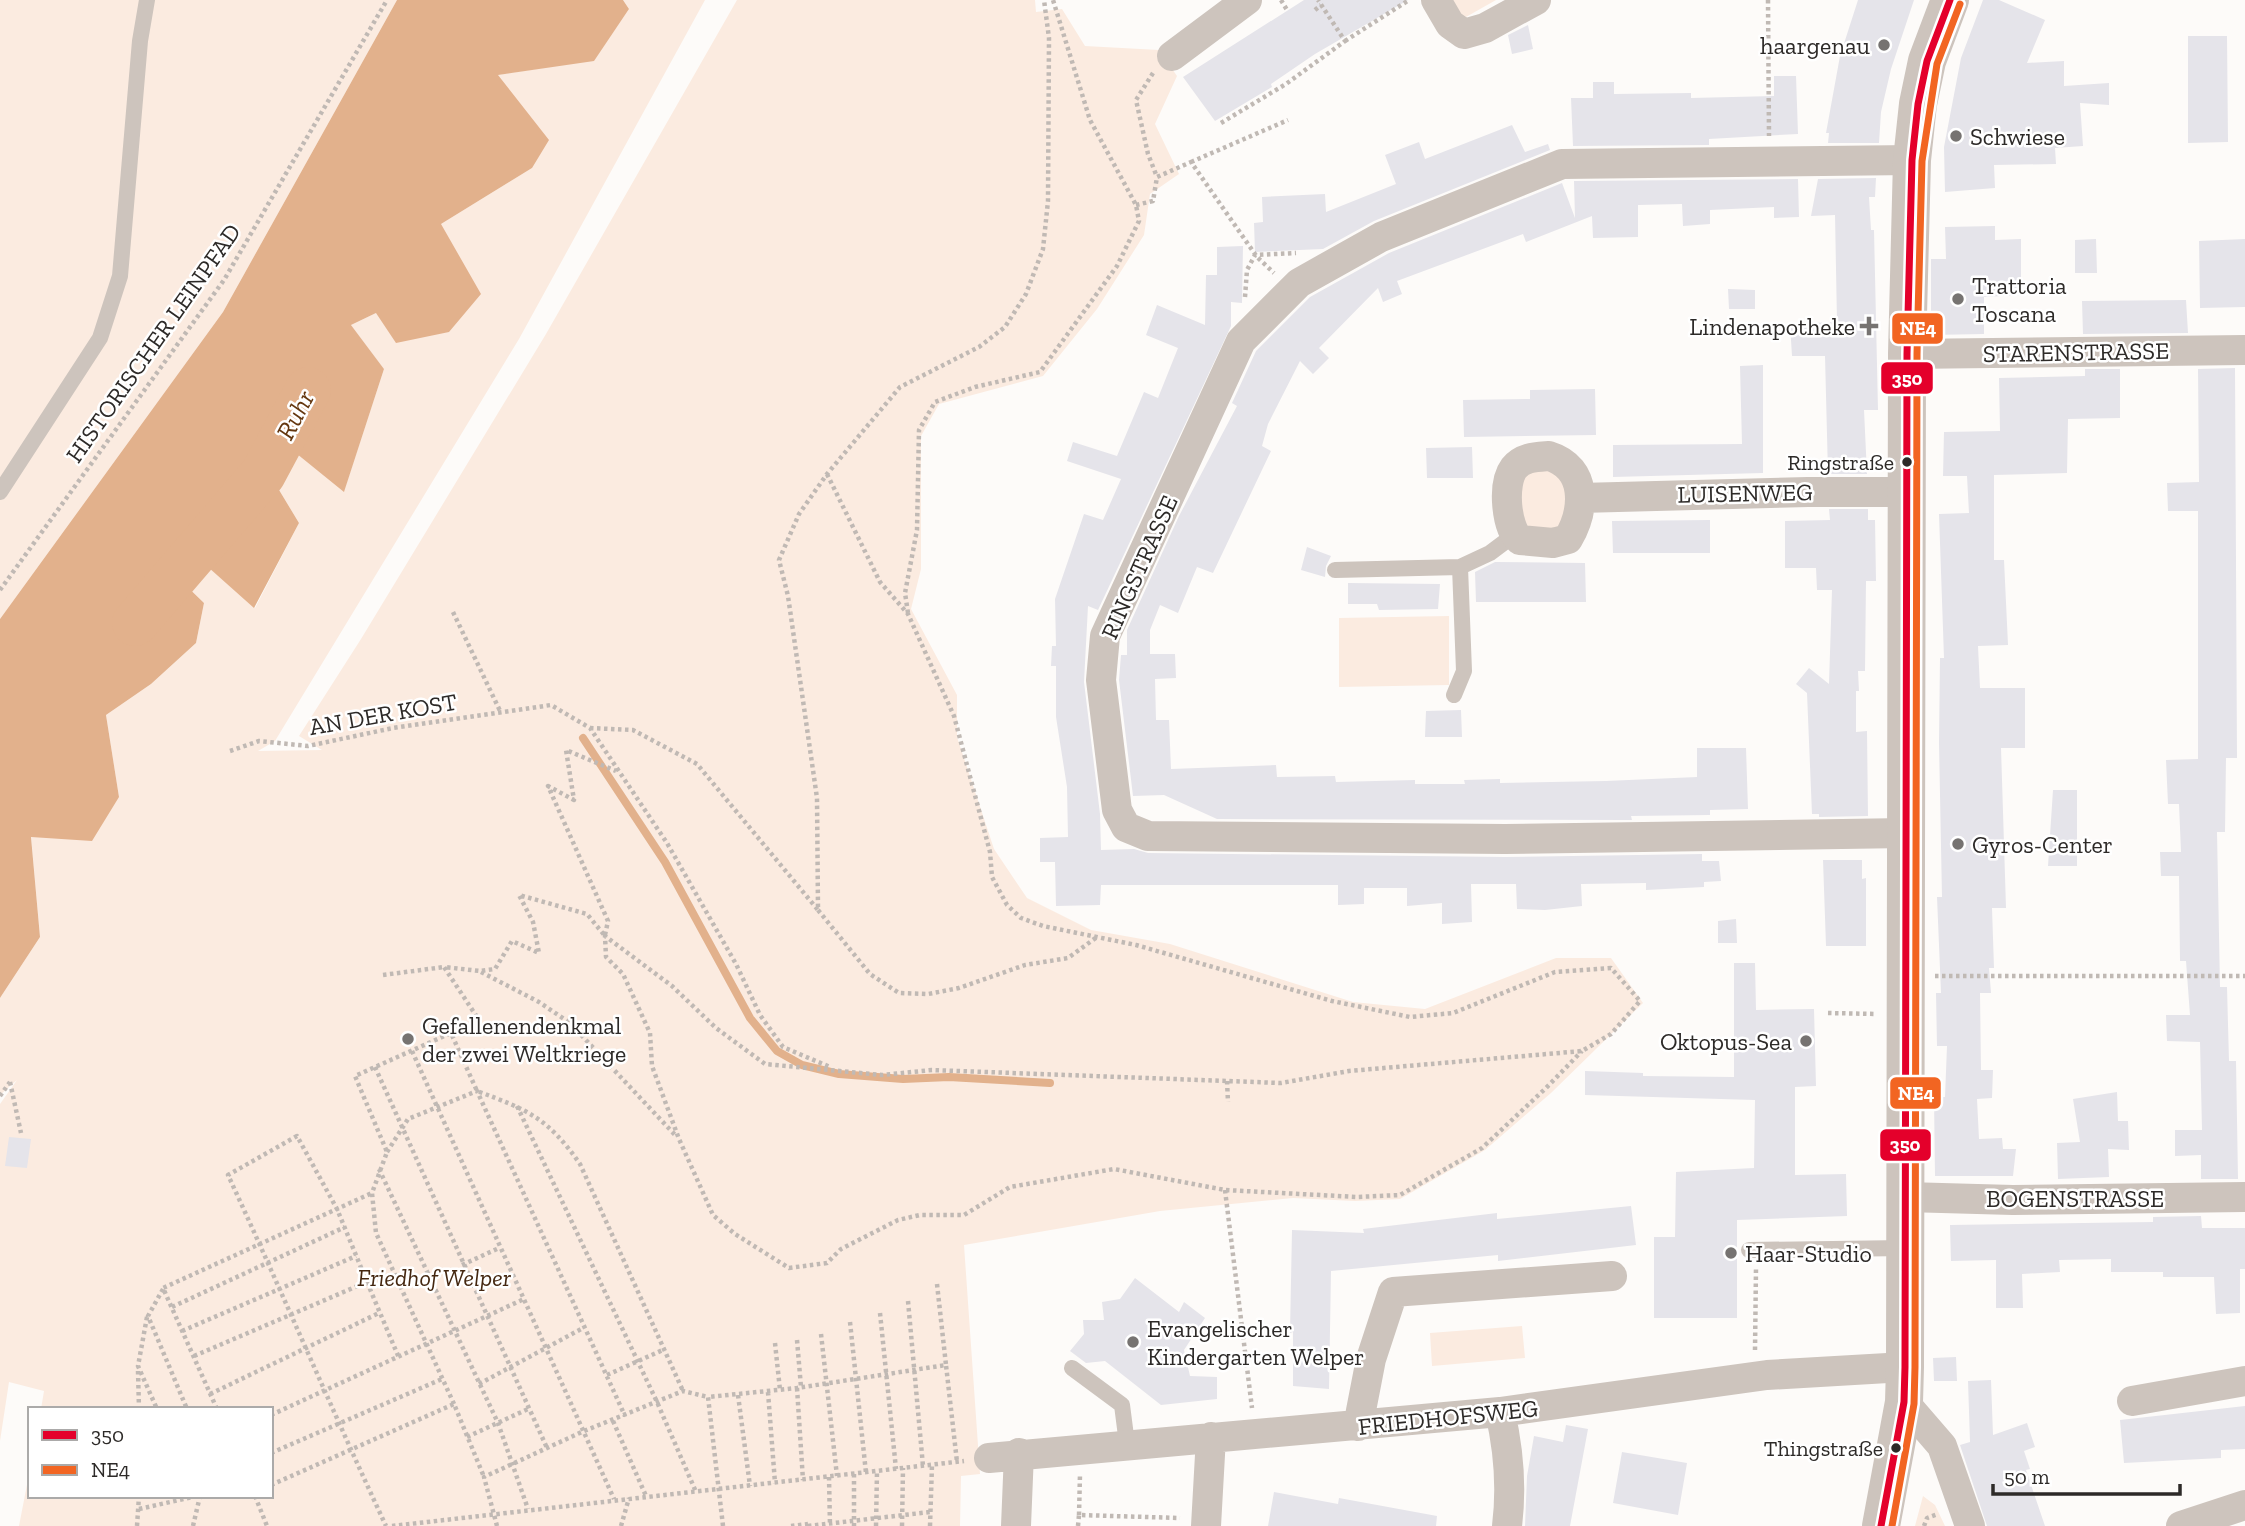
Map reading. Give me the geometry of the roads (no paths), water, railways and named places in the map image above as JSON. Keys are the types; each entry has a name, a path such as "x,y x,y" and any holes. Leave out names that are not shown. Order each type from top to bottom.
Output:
{"street":[{"path":"1161,65 1247,0"},
{"path":"1436,0 1450,24 1464,34 1485,28 1536,0"},
{"path":"1881,1526 1904,1385 1908,354 1912,160 1918,104 1927,61 1950,0"},
{"name":"RINGSTRASSE","path":"1906,833 1504,839 1148,836 1126,827 1115,801 1101,680 1105,636 1241,341 1298,283 1381,237 1562,164 1912,160"},
{"name":"STARENSTRASSE","path":"1908,354 2245,350"},
{"path":"1549,456 1562,460 1579,482 1580,498 1577,525 1568,539 1532,543 1514,535 1510,528 1509,479 1514,468 1525,458 1549,456"},
{"name":"LUISENWEG","path":"1580,498 1909,492"},
{"name":"BOGENSTRASSE","path":"1906,1197 2013,1200 2245,1197"},
{"path":"1358,1426 1371,1359 1393,1292 1612,1276"},
{"name":"FRIEDHOFSWEG","path":"989,1458 1019,1453 1500,1412 1754,1377 1904,1385"},
{"path":"2132,1401 2245,1381"},
{"path":"1904,1385 1942,1446 1970,1526"},
{"path":"1500,1412 1508,1450 1511,1495 1507,1526"},
{"path":"1206,1522 1211,1437"},
{"path":"1016,1526 1019,1453"},
{"path":"2181,1526 2245,1504"}],"lane":[{"path":"0,492 100,338 120,276 140,41 147,0"},
{"path":"1335,570 1460,567 1490,553 1514,535"},
{"path":"1454,695 1464,671 1460,567"},
{"path":"1753,1250 1905,1248"},
{"path":"1072,1368 1122,1405 1127,1444"}],"water":[{"path":"397,0 623,0 629,9 594,61 498,75 549,140 532,168 441,224 481,294 449,332 396,343 376,313 351,325 384,369 344,492 281,441 264,465 299,523 254,608 190,551 169,569 204,603 196,643 151,684 106,715 119,797 92,841 31,837 40,937 0,998 0,619 223,312"}],"waterway":[{"name":"Ruhr","path":"135,623 263,474 308,390"},
{"path":"583,738 665,862 750,1018 777,1051 802,1065 839,1074 903,1079 949,1077 1050,1083"}],"place":[{"name":"haargenau","path":"1884,45"},
{"name":"Schwiese","path":"1956,136"},
{"name":"Trattoria Toscana","path":"1958,299"},
{"name":"Lindenapotheke","path":"1869,326"},
{"name":"Ringstraße","path":"1907,462"},
{"name":"Gyros-Center","path":"1958,844"},
{"name":"Gefallenendenkmal der zwei Weltkriege","path":"408,1039"},
{"name":"Oktopus-Sea","path":"1806,1041"},
{"name":"Haar-Studio","path":"1731,1253"},
{"name":"Evangelischer Kindergarten Welper","path":"1133,1342"},
{"name":"Thingstraße","path":"1896,1448"}],"park label":[{"name":"Friedhof Welper","path":"434,1277"}]}
